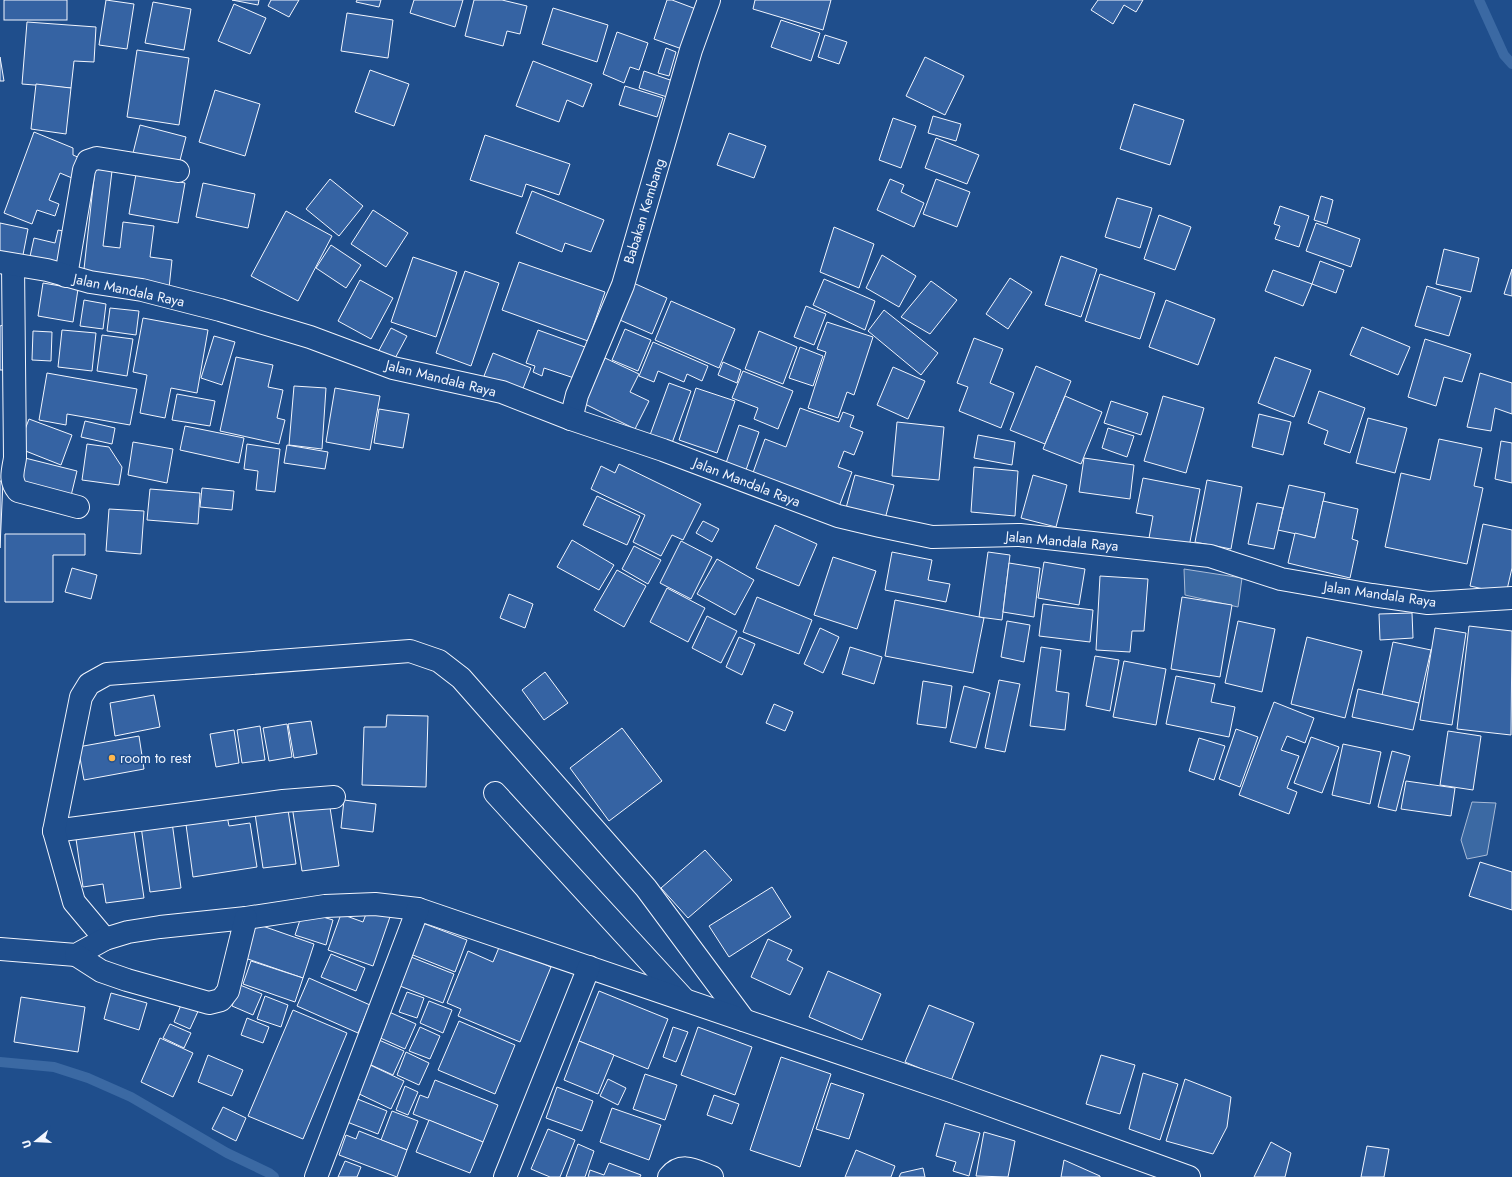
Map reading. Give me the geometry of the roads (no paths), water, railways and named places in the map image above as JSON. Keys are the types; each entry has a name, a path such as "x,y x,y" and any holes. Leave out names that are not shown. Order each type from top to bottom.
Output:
{"street":[{"name":"Babakan Kembang","path":"571,419 577,395 623,285 691,50 709,0"},
{"path":"66,276 84,170 88,161 97,158 178,171"},
{"name":"Jalan Mandala Raya","path":"6,264 47,270 90,282 142,290 220,310 310,337 393,368 502,392 571,419 663,450 838,516 932,537 1020,535 1210,556 1281,579 1428,603 1512,598"},
{"path":"6,264 15,458 12,476 13,486 18,491 78,507"},
{"path":"105,939 74,902 54,831 81,697 89,684 107,674 410,650 438,661 461,678 646,888 744,1020"},
{"path":"495,793 685,1001"},
{"path":"54,831 283,801 334,797"},
{"path":"76,955 105,939 128,932 160,927 246,918 325,906 375,904 418,909 951,1091 1190,1177"},
{"path":"316,1177 418,909"},
{"path":"0,949 76,955 101,971 209,1003 221,1000 228,991 246,918"},
{"path":"505,1177 589,967"},
{"path":"670,1177 678,1169 688,1168 712,1177"}],"water":[{"path":"1184,569 1242,578 1238,607 1185,595"},
{"path":"1472,802 1496,803 1487,855 1467,859 1461,840"}],"waterway":[{"path":"1479,0 1504,55 1512,64"},
{"path":"0,1062 54,1067 88,1078 131,1097 227,1153 269,1173 274,1177"}],"place":[{"name":"room to rest","path":"112,758"}]}
